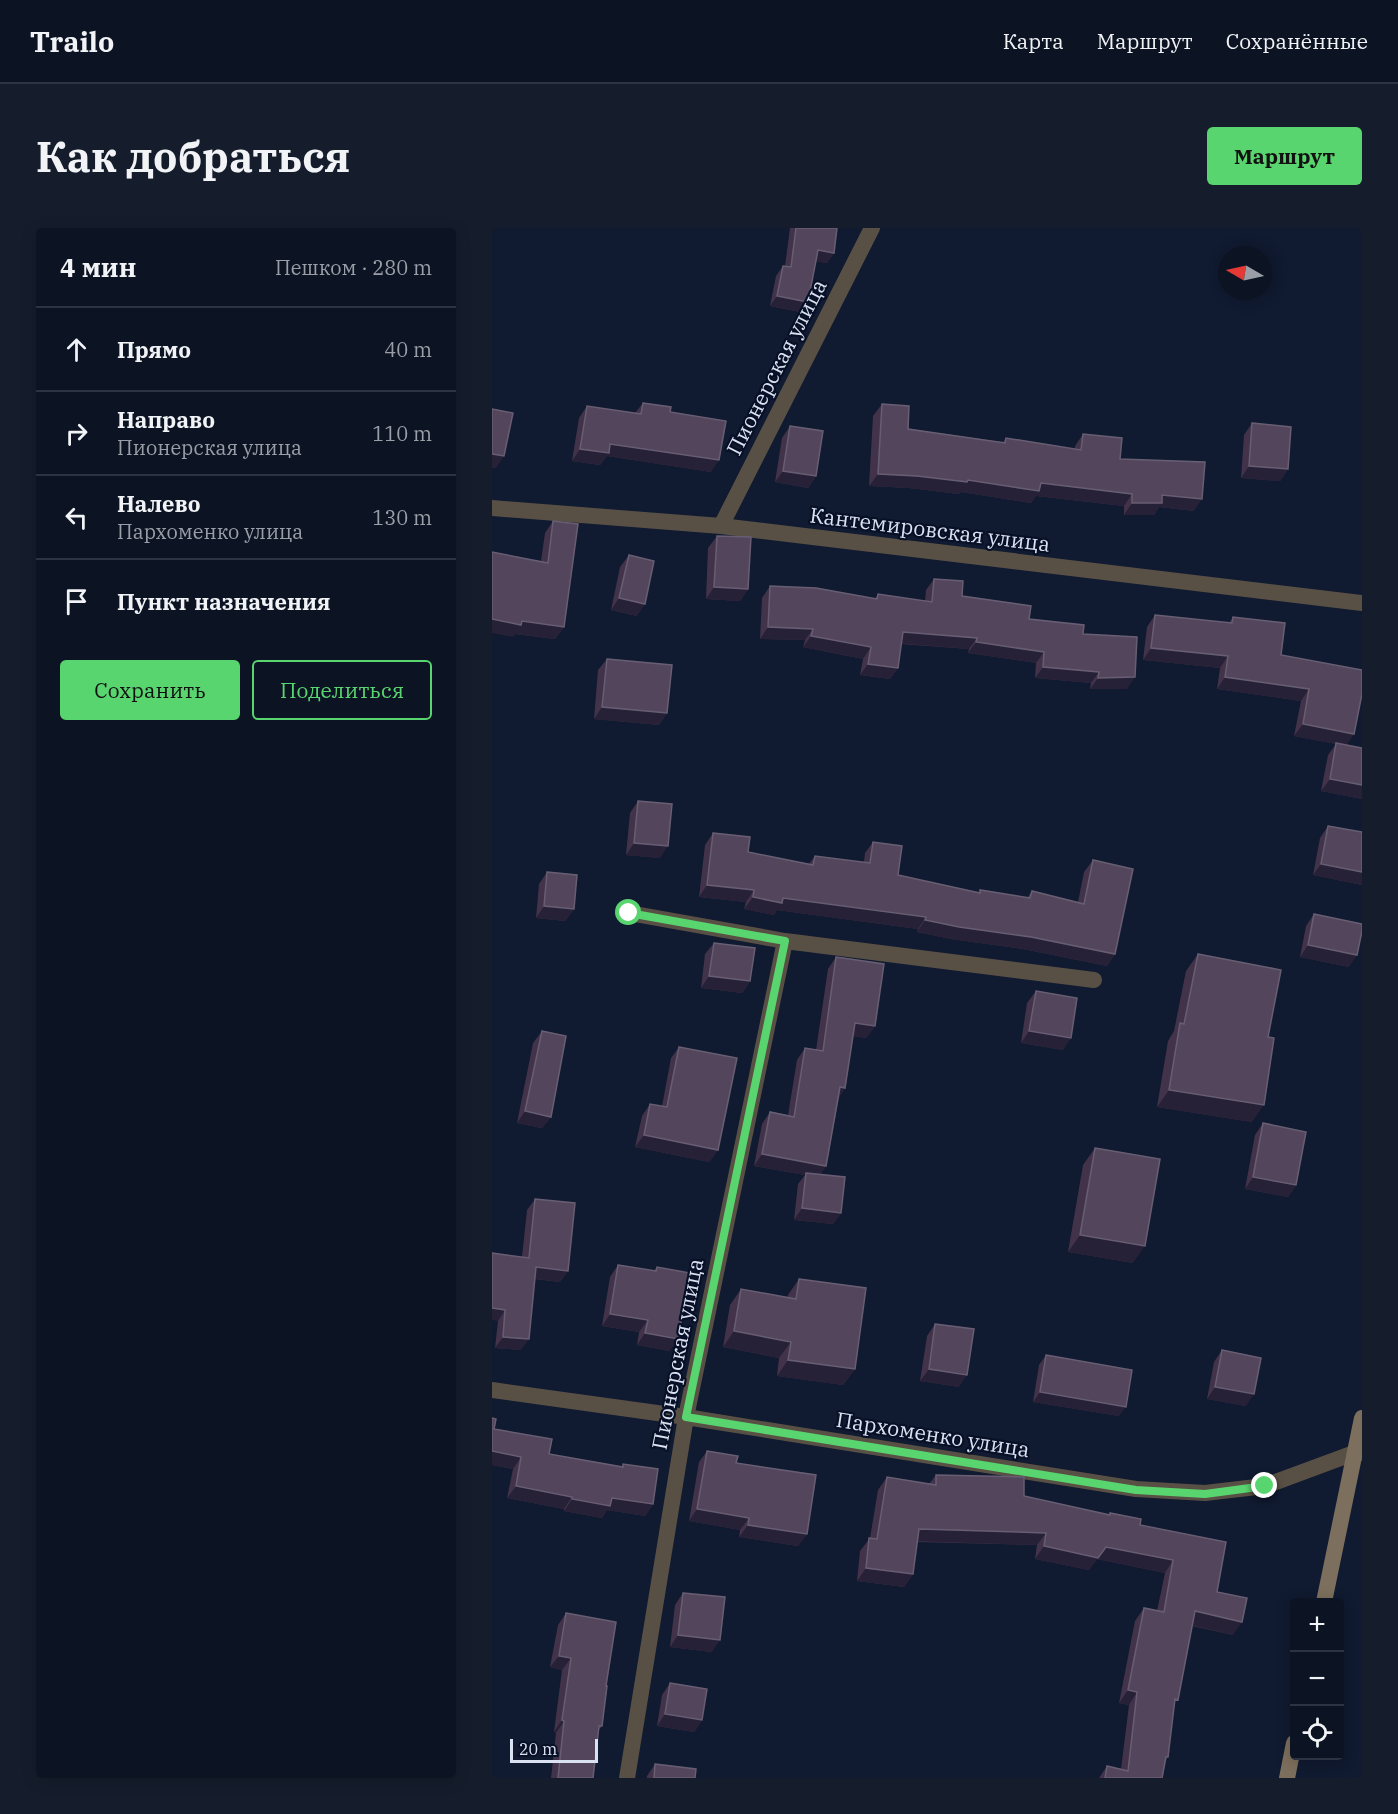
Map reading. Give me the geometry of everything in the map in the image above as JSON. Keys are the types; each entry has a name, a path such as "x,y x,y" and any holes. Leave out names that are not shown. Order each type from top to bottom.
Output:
{"main road":[{"path":"1325,1598 1358,1453 1362,1418"},
{"path":"1287,1778 1291,1760"}],"street":[{"name":"Пионерская улица","path":"721,526 872,228"},
{"name":"Кантемировская улица","path":"492,508 721,526 1362,603"},
{"path":"629,913 785,941 1094,980"},
{"name":"Пионерская улица","path":"627,1778 686,1417 785,941"},
{"name":"Пархоменко улица","path":"492,1390 686,1417 1136,1490 1205,1494 1265,1486 1358,1453"}],"building":[{"path":"796,228 837,228 834,253 818,250 808,302 777,296 783,266 791,267"},
{"path":"643,403 671,407 670,412 726,421 719,460 610,444 609,453 580,449 587,406 641,414"},
{"path":"882,404 909,406 908,429 1005,443 1006,438 1081,450 1083,434 1122,438 1120,459 1205,462 1202,499 1162,495 1162,503 1132,503 1132,494 1041,483 1039,491 968,480 967,482 878,474"},
{"path":"492,409 513,413 504,456 492,454"},
{"path":"1252,423 1291,427 1288,469 1249,466"},
{"path":"790,426 823,431 816,476 783,471"},
{"path":"553,521 578,524 564,627 522,621 521,625 492,619 492,552 548,563"},
{"path":"717,536 751,537 748,589 714,587"},
{"path":"629,555 654,561 645,604 619,598"},
{"path":"934,579 963,581 962,596 1031,606 1029,619 1084,625 1083,634 1137,637 1135,677 1098,678 1099,672 1043,667 1044,652 976,642 977,638 903,632 898,668 868,664 871,647 811,636 813,629 768,627 770,586 816,588 877,599 878,594 932,602"},
{"path":"1155,615 1232,623 1233,617 1285,623 1281,655 1362,670 1362,694 1354,734 1303,724 1309,689 1225,677 1228,656 1151,648"},
{"path":"607,659 672,665 667,713 602,707"},
{"path":"1336,743 1362,748 1362,785 1330,779"},
{"path":"638,801 672,804 668,846 634,843"},
{"path":"1328,826 1362,832 1362,872 1321,864"},
{"path":"713,833 750,837 748,852 813,865 815,856 870,863 873,842 902,846 898,875 980,893 980,890 1030,898 1032,891 1084,904 1093,860 1133,869 1115,954 1031,937 959,927 925,920 926,917 783,898 782,903 753,897 754,890 707,885"},
{"path":"547,872 577,875 574,909 544,906"},
{"path":"1314,914 1362,924 1357,955 1308,945"},
{"path":"714,943 755,948 750,981 709,976"},
{"path":"1198,954 1281,970 1268,1037 1274,1038 1264,1105 1169,1090 1180,1023 1184,1024"},
{"path":"836,957 884,964 875,1026 855,1023 845,1088 840,1087 826,1166 762,1154 770,1112 794,1117 805,1048 823,1051"},
{"path":"1036,991 1077,998 1071,1038 1029,1031"},
{"path":"542,1031 566,1036 551,1117 525,1111"},
{"path":"679,1047 737,1058 718,1150 644,1135 650,1104 667,1107"},
{"path":"1263,1123 1306,1132 1296,1185 1253,1177"},
{"path":"1095,1148 1160,1159 1145,1246 1080,1235"},
{"path":"806,1173 845,1177 841,1213 802,1208"},
{"path":"535,1199 575,1203 568,1271 536,1267 529,1339 503,1337 505,1310 492,1308 492,1253 529,1258"},
{"path":"618,1265 656,1271 657,1267 690,1273 678,1339 645,1333 648,1320 610,1314"},
{"path":"799,1279 866,1288 855,1369 788,1360 791,1342 734,1331 741,1289 796,1299"},
{"path":"935,1324 974,1329 967,1375 929,1369"},
{"path":"1222,1350 1261,1358 1254,1394 1215,1387"},
{"path":"1046,1355 1132,1370 1126,1407 1040,1392"},
{"path":"492,1418 496,1419 494,1429 552,1439 549,1454 623,1467 623,1464 658,1469 653,1504 612,1498 610,1506 516,1486 521,1457 492,1451"},
{"path":"707,1451 738,1456 736,1463 816,1475 807,1534 748,1525 749,1518 697,1509"},
{"path":"936,1475 1024,1477 1024,1496 1110,1515 1110,1513 1141,1519 1140,1525 1226,1542 1217,1592 1247,1598 1242,1622 1195,1611 1178,1700 1175,1699 1168,1757 1166,1757 1162,1778 1105,1778 1107,1766 1128,1771 1137,1692 1128,1690 1144,1608 1164,1612 1173,1560 1106,1547 1098,1558 1044,1546 1046,1533 919,1529 913,1574 866,1568 869,1538 877,1539 887,1477 936,1485"},
{"path":"683,1593 725,1597 720,1640 678,1635"},
{"path":"566,1613 616,1622 593,1778 558,1778 564,1721 562,1720 571,1658 559,1656"},
{"path":"670,1683 707,1689 702,1720 665,1714"},
{"path":"655,1764 696,1769 695,1778 654,1778"}],"route":[{"path":"629,913 785,941 686,1417 1136,1490 1205,1494 1265,1486"}]}
